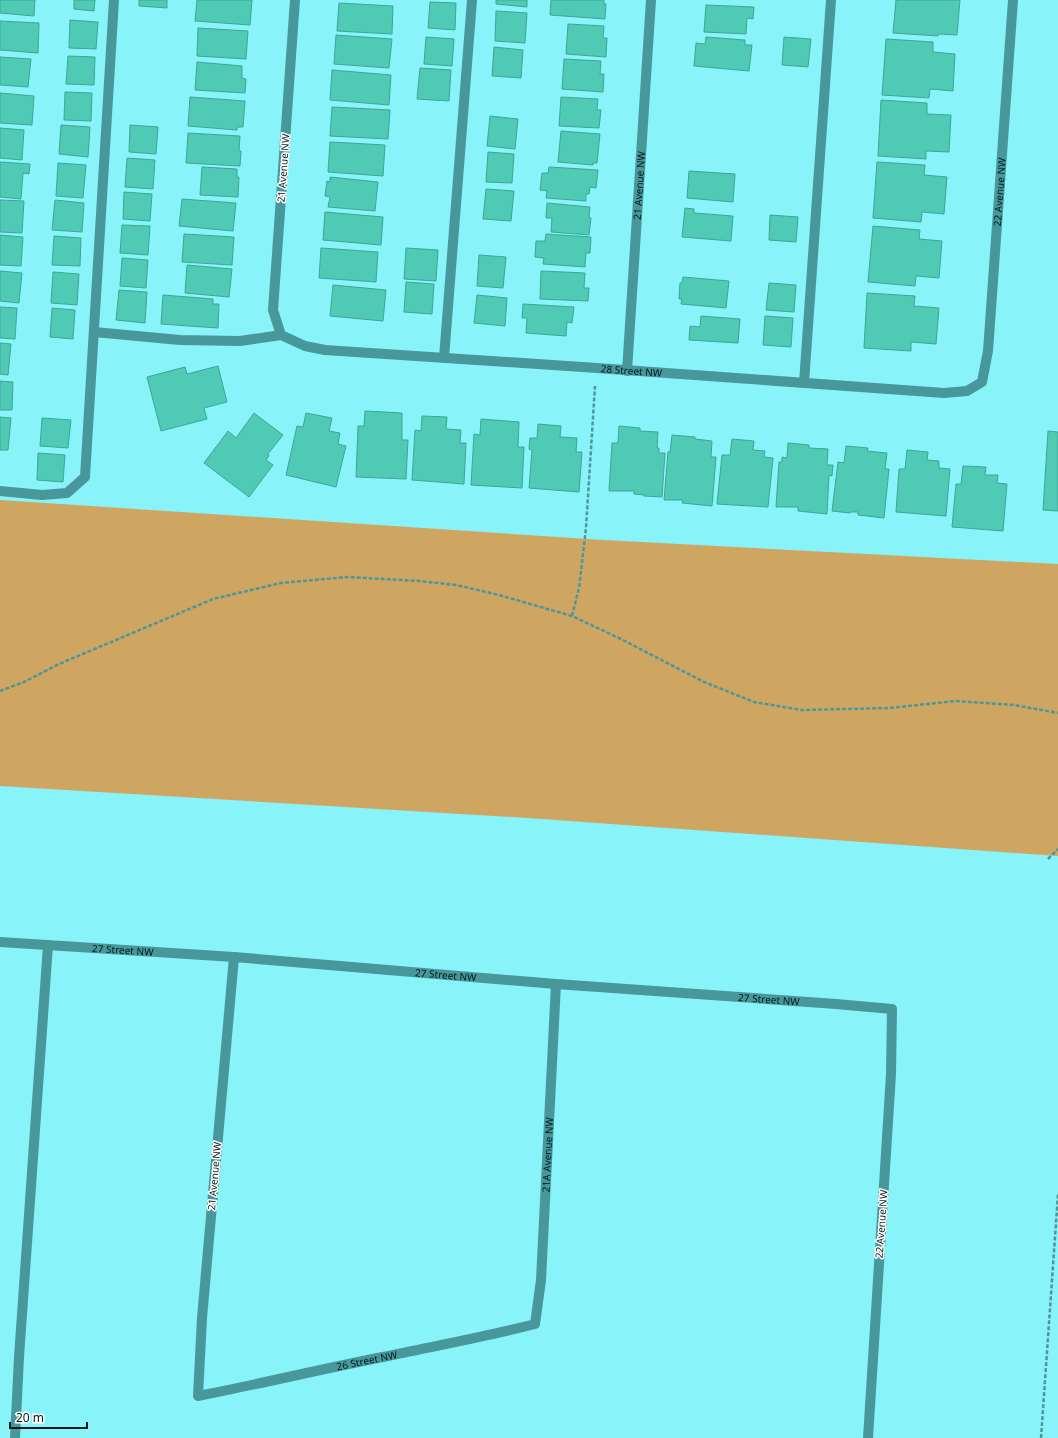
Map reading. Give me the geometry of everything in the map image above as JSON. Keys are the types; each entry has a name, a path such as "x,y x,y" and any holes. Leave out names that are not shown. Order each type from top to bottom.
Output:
{"street":[{"path":"0,491 42,495 67,493 85,477 114,0"},
{"name":"21 Avenue NW","path":"280,335 273,310 295,0"},
{"path":"444,358 472,0"},
{"name":"21 Avenue NW","path":"627,371 652,0"},
{"path":"804,383 831,0"},
{"name":"22 Avenue NW","path":"982,382 988,351 1013,0"},
{"path":"94,332 180,340 240,341 280,335"},
{"name":"28 Street NW","path":"280,335 305,346 325,350 944,393 967,391 982,382"},
{"name":"27 Street NW","path":"0,942 234,957 556,984 892,1009"},
{"path":"15,1438 18,1357 48,945"},
{"name":"21 Avenue NW","path":"198,1396 202,1318 234,957"},
{"name":"21A Avenue NW","path":"535,1324 541,1280 556,984"},
{"name":"22 Avenue NW","path":"868,1438 891,1074 892,1009"},
{"name":"26 Street NW","path":"198,1396 493,1335 535,1324"}],"path":[{"path":"572,616 579,588 586,528 597,368"},
{"path":"0,691 24,682 59,664 213,599 281,583 348,577 456,585 499,595 572,616 621,639 704,682 754,702 801,710 890,708 955,701 1014,705 1058,713"},
{"path":"1048,859 1058,850"},
{"path":"1041,1438 1058,1194"}],"shaded area":[{"path":"0,500 603,540 1058,564 1058,856 528,818 0,786"}],"building":[{"path":"0,0 35,0 34,16 0,13"},
{"path":"74,0 95,0 94,11 74,9"},
{"path":"139,0 167,0 167,8 139,6"},
{"path":"197,0 252,0 250,25 195,21"},
{"path":"496,0 527,0 527,7 496,4"},
{"path":"551,0 604,0 604,4 606,4 605,19 550,15"},
{"path":"896,0 960,0 957,35 938,34 938,36 893,33"},
{"path":"430,2 456,3 455,30 428,28"},
{"path":"339,3 393,6 392,34 337,31"},
{"path":"706,5 754,7 753,19 747,18 746,34 704,32"},
{"path":"496,11 527,13 525,43 495,41"},
{"path":"70,20 98,22 96,49 69,48"},
{"path":"0,21 39,23 38,53 0,50"},
{"path":"568,24 604,26 603,38 607,38 606,57 566,54"},
{"path":"198,28 248,31 246,59 197,56"},
{"path":"336,35 392,39 389,68 334,64"},
{"path":"426,37 454,39 452,66 424,64"},
{"path":"706,37 745,40 745,45 752,45 749,71 694,66 696,43 705,44"},
{"path":"784,37 811,39 808,67 782,65"},
{"path":"886,39 933,42 933,52 955,54 953,91 930,89 929,98 882,95"},
{"path":"494,47 523,50 521,78 492,76"},
{"path":"68,56 95,57 94,85 66,84"},
{"path":"0,57 31,59 28,87 0,85"},
{"path":"564,59 601,61 600,74 604,74 603,92 562,89"},
{"path":"197,62 242,66 242,78 246,79 245,93 195,90"},
{"path":"420,68 451,70 449,101 417,99"},
{"path":"332,70 391,75 389,105 330,100"},
{"path":"65,92 92,93 91,121 64,120"},
{"path":"0,93 34,96 32,125 0,123"},
{"path":"190,97 245,101 243,127 237,127 237,130 188,126"},
{"path":"561,97 598,99 597,110 601,110 599,128 559,126"},
{"path":"881,100 927,103 927,114 951,115 949,152 926,151 926,159 878,156"},
{"path":"332,107 390,110 388,139 330,136"},
{"path":"490,116 518,119 515,149 487,146"},
{"path":"61,125 90,127 88,157 59,154"},
{"path":"130,125 158,127 156,154 129,152"},
{"path":"0,128 24,130 22,160 0,158"},
{"path":"561,131 600,134 597,163 593,163 593,165 558,162"},
{"path":"188,133 240,136 240,166 186,163"},
{"path":"330,142 385,145 383,176 328,172"},
{"path":"488,152 514,154 512,183 486,182"},
{"path":"127,158 155,160 153,189 125,187"},
{"path":"0,162 30,164 29,174 23,173 21,199 0,197"},
{"path":"877,162 925,165 924,175 947,177 944,214 922,212 921,222 873,218"},
{"path":"58,163 86,165 83,198 56,196"},
{"path":"202,167 237,169 237,177 239,177 238,197 200,195"},
{"path":"549,167 598,170 596,188 590,187 589,194 586,194 586,201 546,198 547,191 540,190 542,173 548,173"},
{"path":"689,171 735,174 733,202 687,198"},
{"path":"330,177 378,182 375,211 328,207 330,197 325,196 327,181 330,182"},
{"path":"486,189 514,191 511,221 483,219"},
{"path":"124,192 152,194 150,221 123,219"},
{"path":"182,199 236,203 233,231 179,226"},
{"path":"0,200 24,201 22,233 0,232"},
{"path":"55,200 84,203 82,232 52,230"},
{"path":"547,203 590,207 589,218 591,218 589,235 551,232 552,218 546,218"},
{"path":"685,208 694,209 694,213 733,216 731,241 682,237"},
{"path":"325,212 383,217 381,245 323,240"},
{"path":"770,215 798,217 796,242 769,240"},
{"path":"122,225 150,226 148,255 120,253"},
{"path":"873,226 920,230 919,239 942,241 939,278 916,276 915,286 868,282"},
{"path":"184,234 234,237 232,265 182,262"},
{"path":"546,234 591,237 590,253 586,253 585,267 543,264 544,258 535,257 536,241 545,241"},
{"path":"0,235 23,237 21,266 0,265"},
{"path":"54,236 81,238 80,266 52,265"},
{"path":"321,248 378,252 376,282 319,278"},
{"path":"406,248 438,250 436,281 404,279"},
{"path":"479,255 506,257 503,288 477,286"},
{"path":"122,258 148,260 146,288 120,286"},
{"path":"187,265 232,269 229,297 185,293"},
{"path":"0,271 22,273 19,303 0,301"},
{"path":"541,271 585,273 584,288 589,288 588,301 540,299"},
{"path":"53,272 79,274 77,305 51,303"},
{"path":"683,277 729,281 726,308 681,304 682,299 679,299 680,283 682,283"},
{"path":"406,282 434,284 432,314 404,312"},
{"path":"769,283 796,285 794,312 766,310"},
{"path":"333,285 386,290 383,321 330,316"},
{"path":"119,290 147,292 145,323 116,320"},
{"path":"867,293 915,296 914,306 939,308 936,344 911,342 911,351 864,348"},
{"path":"163,295 213,299 213,304 219,304 218,328 161,324"},
{"path":"477,295 507,298 505,326 474,323"},
{"path":"523,304 574,307 572,323 567,322 566,336 526,333 527,318 522,318"},
{"path":"0,307 17,308 15,339 0,338"},
{"path":"52,308 75,310 73,339 50,337"},
{"path":"701,316 740,319 738,343 689,340 690,326 700,327"},
{"path":"765,316 793,318 791,347 763,345"},
{"path":"0,343 11,344 8,375 0,374"},
{"path":"218,366 227,402 204,408 207,419 161,431 147,377 185,367 187,374"},
{"path":"0,381 13,382 12,410 0,410"},
{"path":"365,411 402,413 402,440 408,440 406,479 356,477 358,426 364,426"},
{"path":"254,413 283,435 268,454 269,456 266,460 273,465 249,497 204,463 228,431 236,438"},
{"path":"306,413 332,418 329,431 340,433 338,444 346,446 336,487 286,475 297,426 303,427"},
{"path":"422,416 447,417 446,429 461,430 460,443 466,443 464,484 412,480 415,430 421,431"},
{"path":"0,417 11,418 8,450 0,450"},
{"path":"42,418 71,420 68,448 40,446"},
{"path":"481,419 519,422 518,447 524,447 522,488 471,485 474,434 480,435"},
{"path":"538,424 561,426 560,437 577,438 576,452 582,452 579,492 529,488 532,450 529,449 530,438 537,438"},
{"path":"619,426 640,428 640,431 658,432 657,448 659,448 659,453 665,453 662,497 634,494 634,491 609,491 612,443 618,443"},
{"path":"1048,431 1058,432 1058,511 1043,510"},
{"path":"672,435 695,437 695,439 712,441 711,457 716,457 712,506 682,503 683,500 664,500 668,452 670,452"},
{"path":"732,439 754,441 753,450 765,451 764,457 773,458 768,507 717,504 722,455 730,455"},
{"path":"788,443 809,445 809,448 828,449 827,465 833,465 832,476 829,475 827,514 798,511 798,507 776,507 779,462 782,462 782,457 787,458"},
{"path":"846,446 868,448 867,451 887,453 885,469 889,469 884,518 858,515 858,512 850,513 832,511 838,462 844,463"},
{"path":"907,450 928,452 927,460 939,461 939,468 950,469 946,516 896,512 899,469 905,469"},
{"path":"38,453 65,455 63,482 37,480"},
{"path":"963,466 986,467 985,475 998,475 997,483 1007,484 1003,531 952,527 956,484 961,484"}]}
